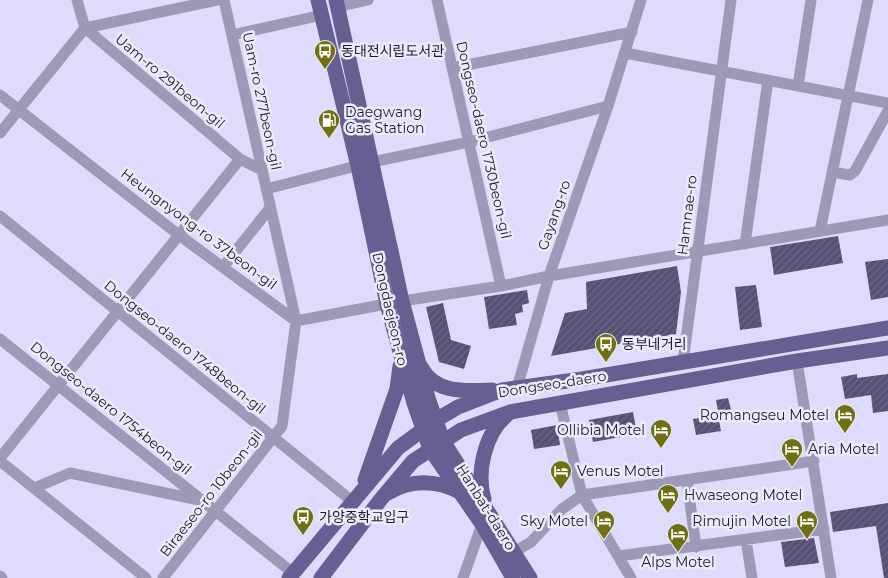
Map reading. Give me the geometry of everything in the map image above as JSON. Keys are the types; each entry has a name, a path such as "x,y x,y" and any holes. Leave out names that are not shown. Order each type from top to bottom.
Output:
{"main road":[{"name":"Dongdaejeon-ro","path":"336,3 365,164 394,302 409,358 423,428 430,449"},
{"name":"Dongdaejeon-ro","path":"320,7 365,164"},
{"name":"Dongseo-daero","path":"291,575 398,448 423,428 458,407 510,389 582,380 888,328"},
{"name":"Dongseo-daero","path":"321,578 381,499 413,461 461,430 510,412 866,350 888,348"},
{"path":"866,350 888,355"},
{"name":"Dongdaejeon-ro","path":"409,358 444,441"},
{"path":"355,498 370,466 398,384 409,358 437,384 455,390 510,389"},
{"path":"486,506 481,482 485,450 496,427 510,412"},
{"name":"Hanbat-daero","path":"444,441 486,506 528,577"},
{"name":"Hanbat-daero","path":"430,449 482,524 528,577"},
{"path":"381,499 397,488 419,482 438,484 460,492"}],"street":[{"path":"77,0 85,28"},
{"path":"0,133 85,28 217,0"},
{"name":"Uam-ro 277beon-gil","path":"224,0 296,321 282,426"},
{"path":"336,3 368,0"},
{"name":"Dongseo-daero 1730beon-gil","path":"437,0 501,286"},
{"name":"Gayang-ro","path":"510,389 608,106 641,0"},
{"name":"Hamnae-ro","path":"683,362 720,71 731,0"},
{"path":"798,86 811,0"},
{"path":"820,232 868,0"},
{"name":"Dongdaejeon-ro","path":"232,35 320,7"},
{"name":"Uam-ro 291beon-gil","path":"85,28 240,159 262,170"},
{"path":"452,68 632,32"},
{"path":"625,53 888,103"},
{"path":"745,244 768,80"},
{"name":"Heungnyong-ro 37beon-gil","path":"0,95 179,235 296,321"},
{"path":"266,189 365,164 470,142 608,106"},
{"path":"832,172 850,175 855,171 888,111"},
{"path":"146,578 0,459 240,159"},
{"path":"223,268 270,208"},
{"name":"Dongseo-daero 1748beon-gil","path":"0,216 273,438 355,498"},
{"path":"296,321 394,302 501,286 549,276 888,220"},
{"name":"Dongseo-daero 1754beon-gil","path":"0,339 215,511 291,575"},
{"path":"797,362 832,578"},
{"path":"560,403 582,495 631,578"},
{"name":"Biraeseo-ro 10beon-gil","path":"163,578 282,426"},
{"path":"514,552 531,542 562,509 582,495 814,461"},
{"name":"Dongseo-daero 1754beon-gil","path":"34,488 70,473 202,501"},
{"path":"687,480 696,547"},
{"path":"463,578 482,524"},
{"path":"618,556 824,529"},
{"path":"746,540 752,578"}],"building":[{"path":"838,236 843,263 774,275 770,247"},
{"path":"888,259 888,297 871,300 865,262"},
{"path":"677,266 681,292 676,334 551,356 565,313 587,309 586,282"},
{"path":"756,285 762,327 740,330 735,287"},
{"path":"527,290 529,303 522,305 523,312 515,314 517,325 489,329 484,297"},
{"path":"443,303 451,340 471,346 464,369 439,362 426,307"},
{"path":"857,374 857,378 888,374 888,411 873,413 871,395 845,399 841,377"},
{"path":"728,398 732,414 719,416 716,400"},
{"path":"633,412 637,434 593,442 589,420"},
{"path":"718,415 721,431 696,435 693,419"},
{"path":"557,425 560,445 534,449 531,430"},
{"path":"888,503 888,578 884,578 876,526 833,532 830,512"},
{"path":"814,538 819,563 785,567 781,542"}],"place":[{"name":"동대전시립도서관","path":"325,70"},
{"name":"Daegwang Gas Station","path":"329,139"},
{"name":"동부네거리","path":"606,363"},
{"name":"Romangseu Motel","path":"845,434"},
{"name":"Ollibia Motel","path":"661,449"},
{"name":"Aria Motel","path":"792,468"},
{"name":"Venus Motel","path":"561,490"},
{"name":"Hwaseong Motel","path":"668,514"},
{"name":"가양중학교입구","path":"303,536"},
{"name":"Sky Motel","path":"604,540"},
{"name":"Rimujin Motel","path":"807,540"},
{"name":"Alps Motel","path":"678,553"}]}
